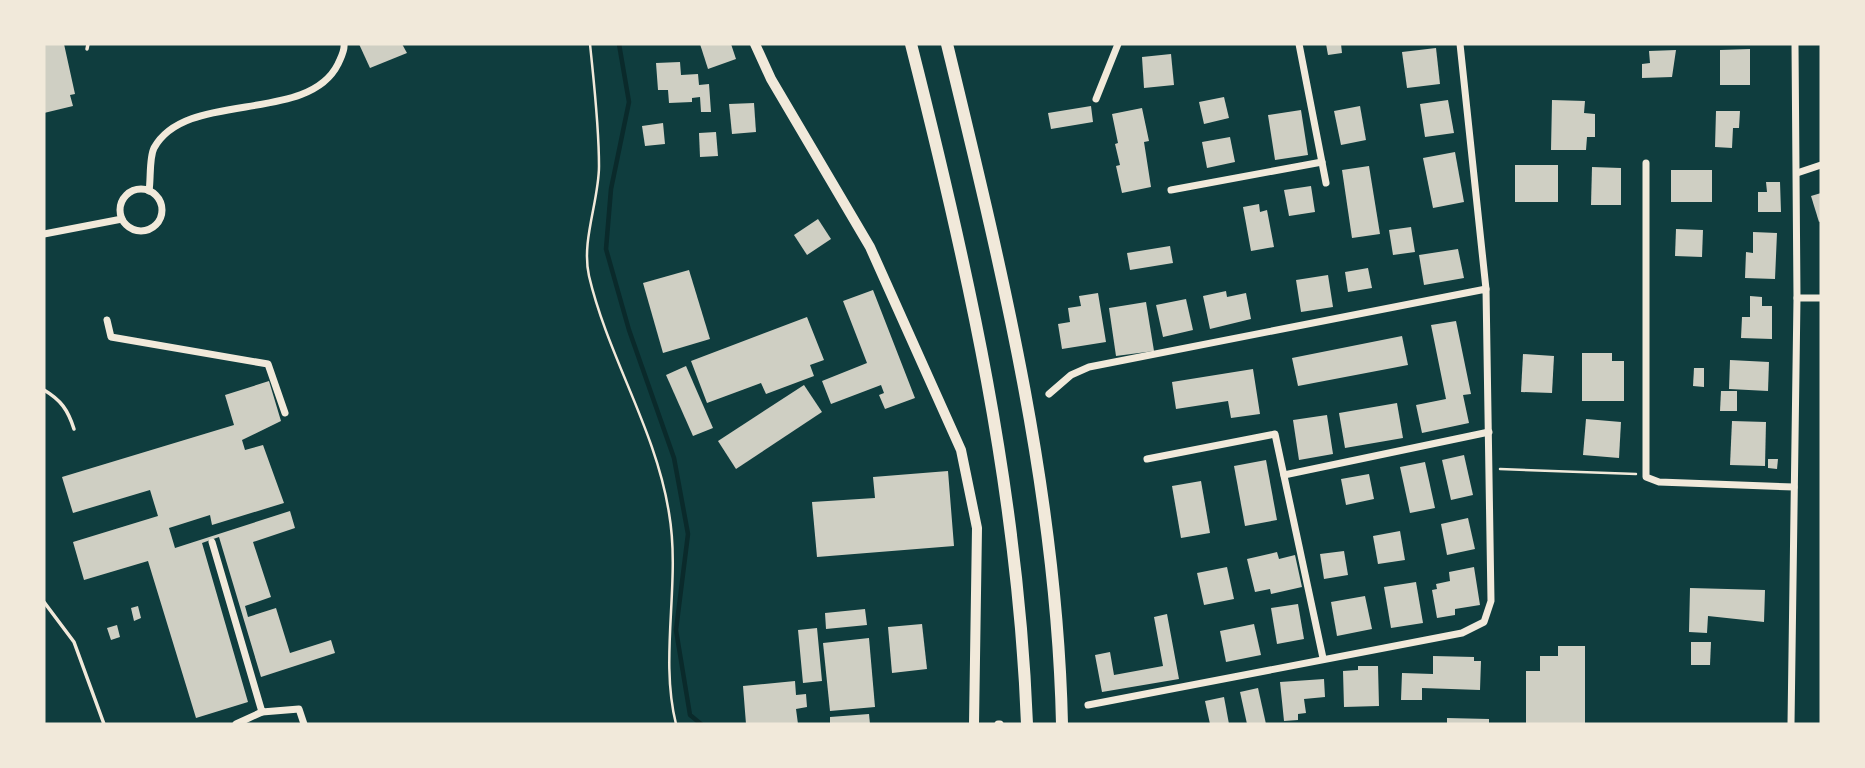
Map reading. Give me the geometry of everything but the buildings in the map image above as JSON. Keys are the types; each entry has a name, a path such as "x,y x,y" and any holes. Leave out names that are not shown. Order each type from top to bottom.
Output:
{"highway":[{"path":"911,44 964,257 994,409 1014,550 1027,724"},
{"path":"947,44 981,180 1032,437 1050,545 1062,724"}],"main road":[{"path":"755,44 771,79 870,247 961,450 977,528 974,724"}],"street":[{"path":"149,191 153,149 170,129 214,113 278,102 311,91 332,75 344,44"},
{"path":"1096,99 1118,44"},
{"path":"1299,44 1326,183"},
{"path":"1088,705 1462,633 1484,622 1491,601 1486,289 1460,44"},
{"path":"1791,724 1797,298 1795,44"},
{"path":"1171,190 1322,162"},
{"path":"1646,163 1644,474 1649,480 1659,482 1794,487"},
{"path":"1797,173 1821,165"},
{"path":"44,234 122,219 138,231 156,225 162,206 149,191 142,189 129,193 121,205 122,219"},
{"path":"1049,394 1071,374 1089,367 1486,289"},
{"path":"1797,298 1821,298"},
{"path":"107,320 111,337 268,364 285,413"},
{"path":"1284,475 1489,432"},
{"path":"1147,459 1275,435 1323,658"},
{"path":"212,542 262,712"},
{"path":"236,724 262,712 299,709 304,724"}],"lane":[{"path":"44,390 59,399 69,413 74,429"},
{"path":"44,601 74,642 104,724"}],"path":[{"path":"590,44 599,167 588,273 602,320 660,471 670,514 673,580 670,699 676,724"},
{"path":"1489,469 1644,474"}],"waterway":[{"path":"619,44 629,102 611,189 606,249 629,330 674,458 688,534 676,630 690,715 701,724"}]}
